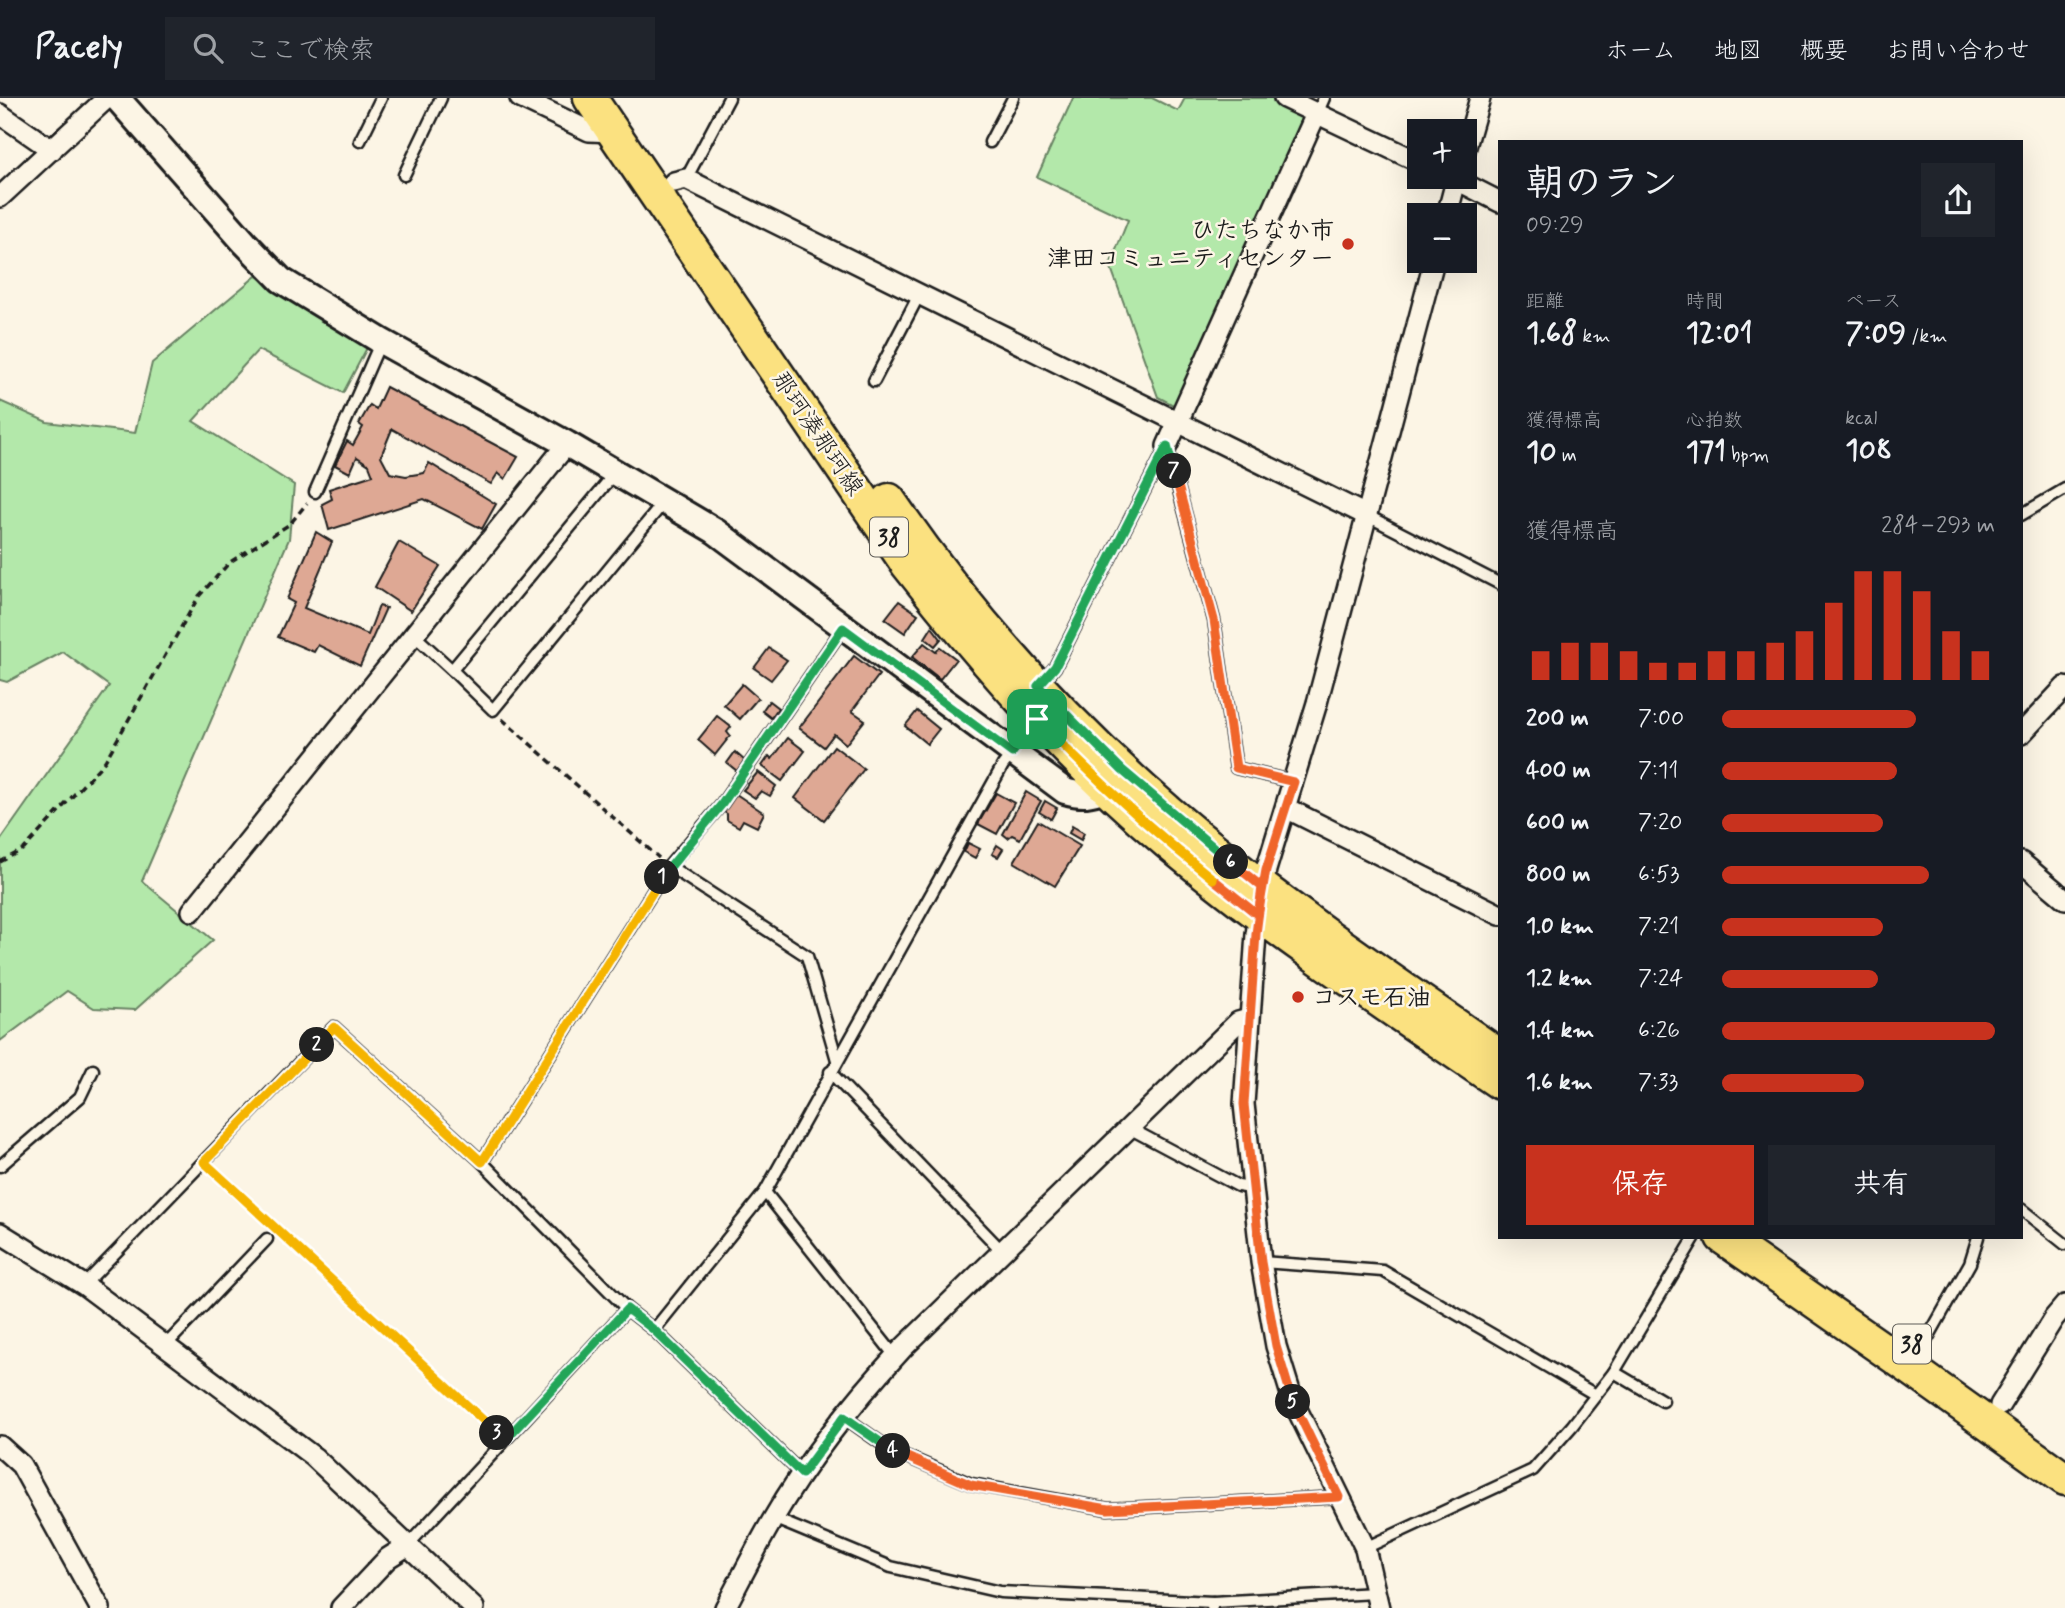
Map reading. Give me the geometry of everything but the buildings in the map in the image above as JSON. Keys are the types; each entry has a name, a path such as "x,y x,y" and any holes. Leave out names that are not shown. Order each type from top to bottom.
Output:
{"main road":[{"name":"那珂湊那珂線","path":"590,98 907,564 947,615 1037,719 1106,788 1167,842 1498,1055"},
{"name":"那珂湊那珂線","path":"617,98 680,181 891,505 960,597 1038,686 1122,770 1219,854 1260,901 1498,1081"},
{"name":"38","path":"1725,1239 2065,1479"},
{"name":"38","path":"1761,1239 2065,1452"}],"street":[{"path":"0,197 107,98"},
{"path":"117,98 281,280 381,341 567,444 715,531 1065,791 1092,795 1106,788"},
{"path":"520,98 589,131 614,132"},
{"path":"1284,98 1320,106 1407,155"},
{"path":"1474,119 1480,98"},
{"path":"1167,446 1320,106"},
{"path":"0,114 52,150"},
{"path":"680,181 1180,422 1366,515"},
{"path":"1476,189 1498,201"},
{"path":"1377,1601 1365,1548 1293,1401 1276,1346 1251,1188 1244,1104 1260,901 1317,703 1431,273"},
{"path":"192,911 567,444"},
{"path":"2023,732 2065,687"},
{"path":"1012,753 1037,719"},
{"path":"1286,808 1498,914"},
{"path":"2023,864 2065,899"},
{"path":"725,1608 773,1518 857,1398 895,1356 1238,1021 1249,1019"},
{"path":"3,1241 84,1285 314,1457 474,1608"},
{"path":"2000,1405 2061,1316"},
{"path":"0,1446 21,1465 100,1608"},
{"path":"341,1608 388,1558 407,1546"}],"lane":[{"path":"360,141 381,98"},
{"path":"404,175 441,98"},
{"path":"680,181 729,98"},
{"path":"990,142 1013,98"},
{"path":"874,381 919,295"},
{"path":"315,492 381,341"},
{"path":"1038,686 1055,667 1167,446"},
{"path":"1167,446 1214,620 1236,768 1294,782"},
{"path":"452,670 615,473"},
{"path":"2023,514 2065,489"},
{"path":"414,635 493,710 664,502"},
{"path":"1366,515 1498,583"},
{"path":"482,1162 669,866 722,804 843,628"},
{"path":"654,1330 765,1192 830,1072 1012,753"},
{"path":"669,866 807,956 837,1060"},
{"path":"84,1285 334,1027 482,1162 627,1309 654,1330 802,1474"},
{"path":"0,1166 80,1097 93,1070"},
{"path":"830,1072 1002,1251"},
{"path":"1128,1128 1238,1186 1251,1188"},
{"path":"765,1192 895,1356"},
{"path":"2023,1211 2065,1244"},
{"path":"166,1345 267,1239"},
{"path":"1365,1548 1533,1470 1614,1372 1694,1239"},
{"path":"1922,1350 1970,1263 1977,1239"},
{"path":"1261,1262 1383,1271 1596,1395"},
{"path":"407,1546 627,1309"},
{"path":"1614,1372 1663,1401"},
{"path":"844,1417 891,1450 971,1485 1108,1509 1339,1497"},
{"path":"773,1518 891,1567 1000,1592 1213,1605 1377,1601"}],"path":[{"path":"0,862 24,849 105,761 199,596 230,562 290,524 315,492"},
{"path":"493,710 669,866"},
{"path":"204,1162 505,1440"}],"green space":[{"path":"1073,98 1152,98 1178,111 1185,98 1278,98 1309,112 1179,408 1158,397 1110,265 1128,220 1037,177"},
{"path":"256,276 369,344 343,393 258,350 193,421 294,485 289,539 142,881 213,940 135,1010 94,1008 67,991 0,1041 0,841 109,686 63,652 7,682 0,680 0,401 47,422 135,433 152,363"}],"place":[{"name":"ひたちなか市 津田コミュニティセンター","path":"1348,244"},
{"name":"コスモ石油","path":"1298,997"}],"route":[{"path":"1037,719 1012,753 843,628 722,804 669,866 482,1162 334,1027 204,1162 505,1440 627,1309 654,1330 802,1474 844,1417 891,1450 971,1485 1108,1509 1339,1497 1293,1401 1276,1346 1251,1188 1244,1104 1262,887 1219,854 1122,770 1038,686 1055,667 1167,446 1214,620 1236,768 1294,782 1266,870 1262,887 1258,915 1167,842 1106,788 1037,719"}]}
